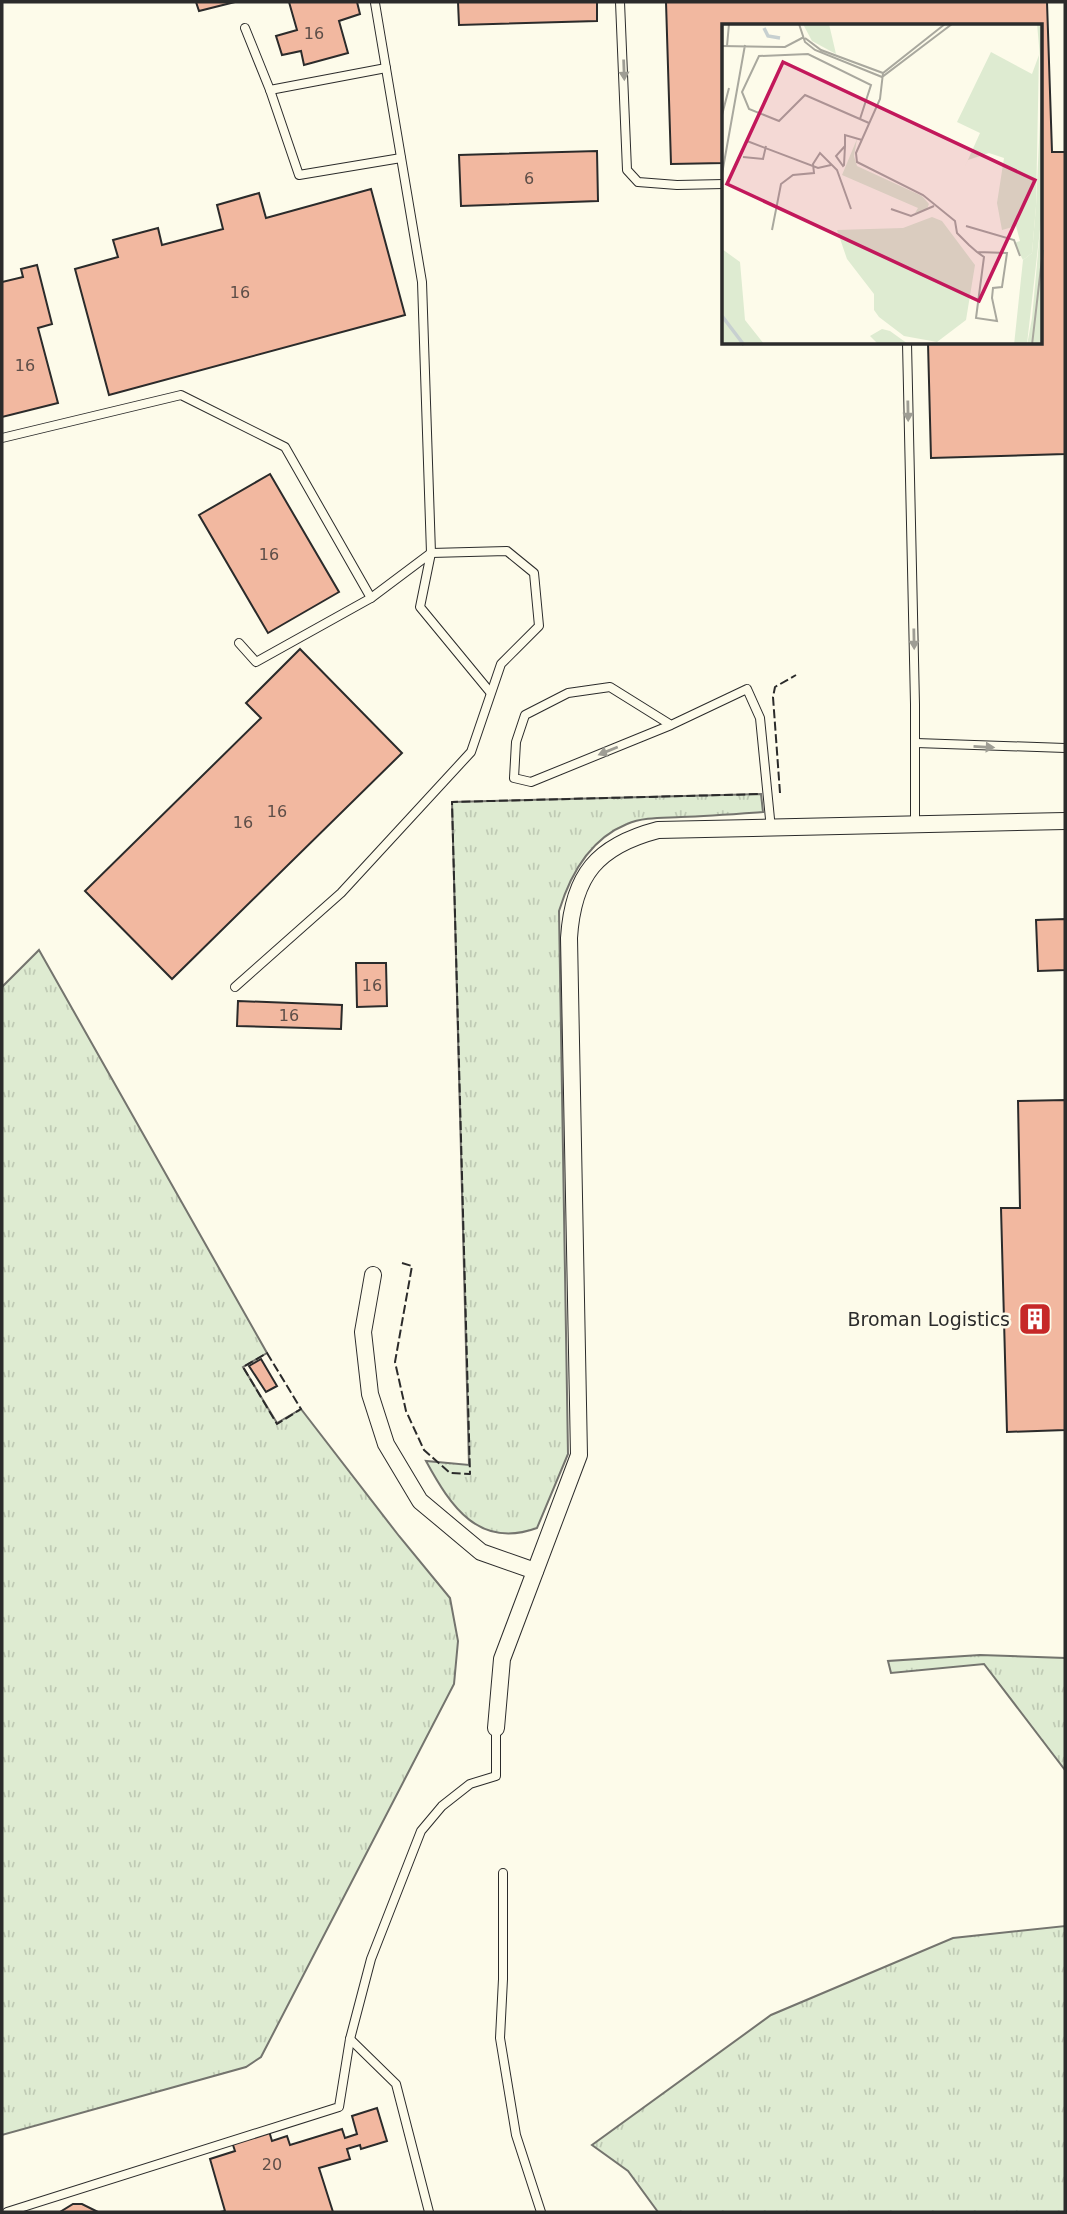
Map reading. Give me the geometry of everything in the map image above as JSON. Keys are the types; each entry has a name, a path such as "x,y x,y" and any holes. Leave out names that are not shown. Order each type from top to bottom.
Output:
{"street":[{"path":"496,1728 502,1659 579,1455 569,938 570,911 577,889 591,867 632,837 658,830 1065,821"},
{"path":"373,1275 363,1332 370,1394 386,1444 420,1501 481,1552 535,1571"}],"lane":[{"path":"620,2 627,170 638,182 722,184"},
{"path":"374,3 422,282 431,553 420,607 490,692"},
{"path":"245,28 270,90 299,176 401,158"},
{"path":"270,90 386,68"},
{"path":"907,345 916,743 915,825"},
{"path":"2,438 181,395 285,447 371,598"},
{"path":"235,987 341,893 471,752 501,664 539,626 534,573 507,551 431,553 371,598 256,662 239,643"},
{"path":"671,724 610,688 568,693 525,715 516,742 514,778 531,782 671,724 747,689 760,718 771,828"},
{"path":"916,743 1065,748"},
{"path":"7,2212 339,2107 350,2039 371,1959 421,1831 442,1806 470,1784 496,1776 496,1728"},
{"path":"502,1873 503,1979 499,2038 516,2135 541,2212"},
{"path":"350,2039 396,2084 429,2212"}],"green space":[{"path":"761,794 763,812 633,822 602,839 583,860 569,884 559,911 568,1454 537,1528 517,1533 499,1533 483,1528 469,1520 457,1508 426,1461 469,1465 452,802"},
{"path":"39,950 267,1353 243,1367 277,1423 301,1409 450,1598 458,1641 454,1684 261,2057 246,2067 2,2135 2,987"},
{"path":"980,1655 1065,1658 1065,1770 984,1664 891,1673 888,1661"},
{"path":"1065,1926 1065,2212 658,2212 628,2171 592,2145 771,2015 953,1938"}],"building":[{"path":"196,2 235,2 199,11"},
{"path":"289,2 357,2 360,14 339,21 348,53 304,65 301,51 282,55 276,36 297,30"},
{"path":"458,2 597,2 597,21 459,25"},
{"path":"666,2 1047,2 1052,152 1065,152 1065,454 931,458 928,345 1042,345 1042,24 722,24 722,163 671,164"},
{"path":"597,151 598,201 461,206 459,155"},
{"path":"371,189 405,315 109,395 75,269 118,257 113,240 158,228 162,245 223,229 217,205 259,193 266,218"},
{"path":"37,265 52,324 38,328 58,403 2,417 2,282 23,277 21,269"},
{"path":"270,474 339,592 268,633 199,515"},
{"path":"300,649 402,753 172,979 85,891 261,718 246,703"},
{"path":"1065,919 1065,970 1038,971 1036,920"},
{"path":"356,963 386,963 387,1006 357,1007"},
{"path":"238,1001 342,1005 341,1029 237,1026"},
{"name":"Broman Logistics","path":"1065,1100 1065,1430 1007,1432 1001,1208 1020,1208 1018,1101"},
{"path":"261,1359 277,1386 266,1392 249,1366"},
{"path":"377,2108 387,2141 361,2149 360,2145 347,2149 350,2159 319,2168 333,2212 220,2212 225,2211 210,2159 235,2151 232,2142 269,2131 272,2141 287,2136 290,2145 342,2129 345,2138 357,2134 352,2116"},
{"path":"73,2204 82,2204 98,2212 60,2212"}],"fence":[{"path":"780,793 773,697 775,687 796,675"},
{"path":"402,1263 412,1266 395,1362 406,1411 424,1450 450,1473 470,1474 452,802 761,794"},
{"path":"267,1353 301,1409 277,1424 243,1367 267,1353"}],"place":[{"name":"Broman Logistics","path":"1035,1319"}]}
